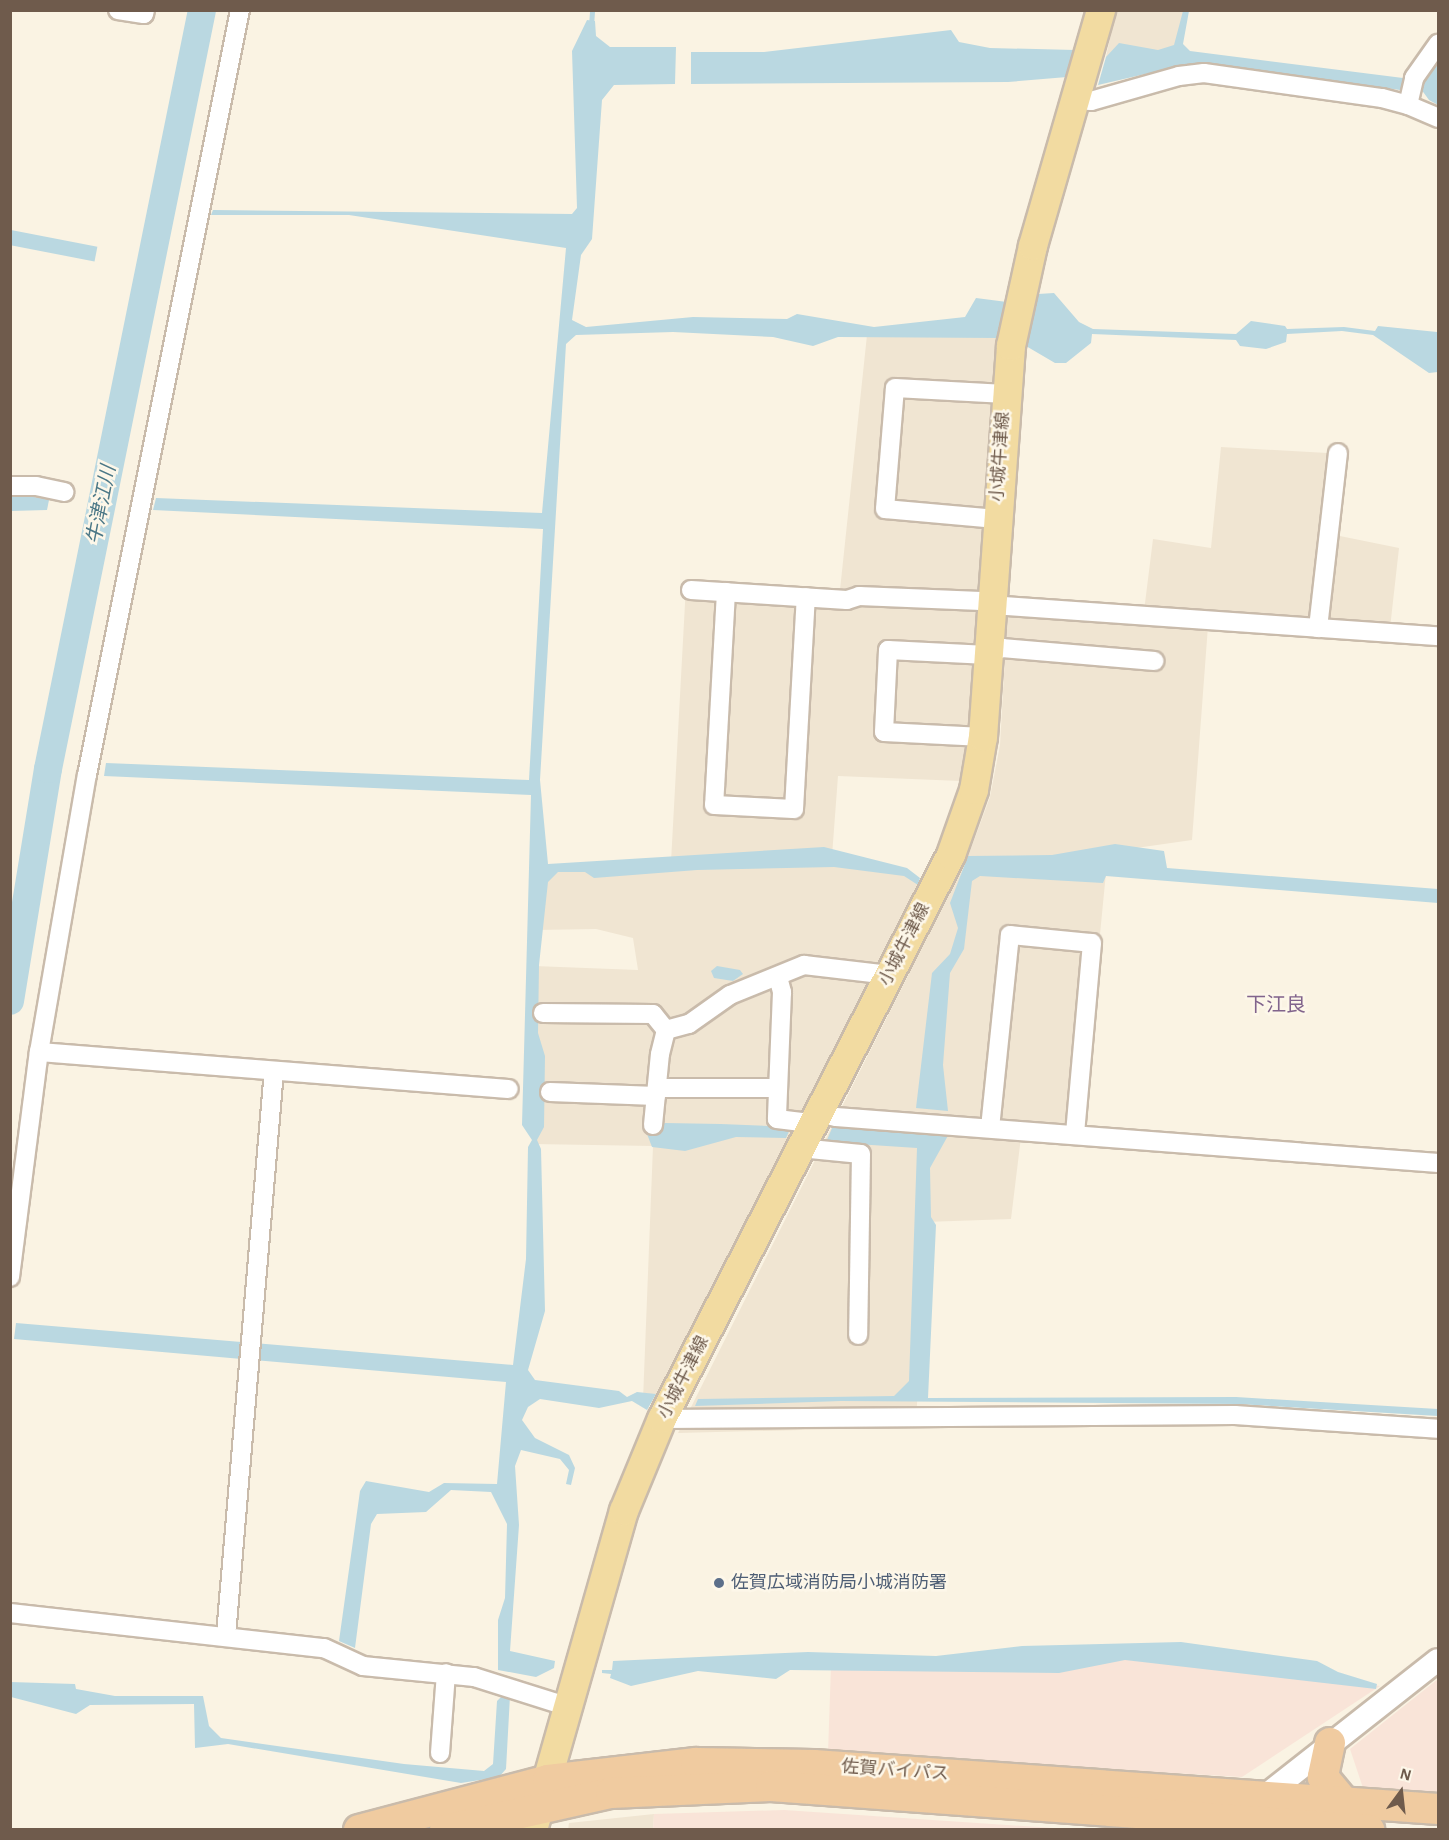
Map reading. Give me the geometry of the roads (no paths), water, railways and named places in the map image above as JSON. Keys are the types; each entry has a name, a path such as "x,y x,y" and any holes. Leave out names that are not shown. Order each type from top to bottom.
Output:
{"highway":[{"path":"1330,1743 1323,1777 1344,1802"},
{"name":"佐賀バイパス","path":"445,1830 696,1763 802,1765 1438,1809"},
{"name":"佐賀バイパス","path":"359,1830 541,1806 611,1793 771,1786 1369,1830"}],"main road":[{"name":"小城牛津線","path":"541,1806 566,1706 624,1512 662,1419 951,855 974,790 983,737 1006,394 1019,304 1101,10"}],"street":[{"path":"118,10 144,14 145,10"},
{"path":"10,1277 39,1052 87,776 240,10"},
{"path":"1411,93 1438,44"},
{"path":"1076,100 1091,100 1179,76 1204,73 1382,98 1411,93"},
{"path":"1411,93 1438,118"},
{"path":"996,519 885,509 895,388 1006,394"},
{"path":"1318,628 1338,453"},
{"path":"10,486 36,486 64,492"},
{"path":"691,590 806,597 981,601 991,605 1438,636"},
{"path":"726,592 714,805 725,806 794,809 806,597"},
{"path":"983,737 884,732 888,650 988,655 1002,648 1154,661"},
{"path":"990,1128 1010,935 1092,943 1076,1134"},
{"path":"666,1030 689,1024 730,995 804,965 889,975"},
{"path":"778,977 782,992 777,1119 810,1128 861,1154 858,1335"},
{"path":"543,1013 653,1014 666,1030 656,1092 654,1125"},
{"path":"39,1052 509,1089"},
{"path":"226,1635 274,1071"},
{"path":"550,1092 656,1092 778,1088"},
{"path":"810,1128 990,1128 1438,1162"},
{"path":"662,1419 1235,1416 1438,1429"},
{"path":"10,1613 226,1635 324,1648 363,1666 474,1677 566,1706"},
{"path":"1243,1821 1260,1796 1438,1660"},
{"path":"440,1754 446,1674"}],"water":[{"path":"1183,11 1189,11 1183,44 1190,51 1403,78 1403,83 1421,85 1438,62 1438,105 1429,100 1421,89 1402,86 1400,90 1216,64 1188,64 1098,85 1106,57 1119,43 1158,50 1174,45"},
{"path":"587,20 595,21 596,36 610,47 676,47 675,84 614,85 602,100 592,239 581,255 572,320 586,327 693,317 787,319 797,314 874,327 965,317 976,298 1007,302 999,338 838,337 813,346 773,337 673,332 576,335 566,344 540,780 548,864 824,847 907,868 920,878 918,885 904,876 834,867 697,870 594,878 585,872 558,872 548,882 539,965 538,1033 545,1056 544,1127 537,1140 541,1149 545,1311 528,1370 535,1380 619,1391 627,1397 637,1392 656,1394 647,1410 632,1401 599,1408 540,1399 528,1407 522,1420 535,1438 569,1455 575,1468 571,1485 566,1484 569,1470 560,1459 521,1450 515,1466 519,1525 510,1651 555,1661 554,1668 536,1677 498,1670 498,1620 505,1598 507,1524 491,1492 451,1490 426,1512 377,1514 371,1524 355,1648 339,1641 360,1491 366,1481 429,1492 444,1483 497,1484 506,1382 14,1339 16,1323 513,1365 526,1259 528,1147 532,1140 522,1125 531,795 104,776 106,763 529,780 543,529 153,510 156,498 542,513 566,248 349,215 211,215 213,210 572,214 577,208 572,51"},
{"path":"951,30 959,42 990,48 1075,50 1067,77 1008,82 691,84 691,52 764,52"},
{"path":"11,230 97,247 95,262 10,245"},
{"path":"1054,293 1079,322 1093,329 1236,334 1251,321 1285,326 1287,329 1344,327 1375,331 1378,326 1437,332 1438,372 1429,373 1373,335 1342,331 1287,334 1286,342 1266,349 1240,346 1236,340 1092,334 1091,343 1066,363 1055,363 1026,346 1038,294"},
{"path":"24,495 49,500 47,510 11,511 10,496"},
{"path":"1115,844 1164,851 1167,868 1438,889 1438,903 1106,876 1103,883 980,876 972,881 964,949 950,973 943,1065 948,1111 916,1108 932,973 950,954 958,928 950,903 968,856 1052,855"},
{"path":"717,966 740,970 743,974 733,981 714,978 711,971"},
{"path":"665,1123 791,1127 786,1138 736,1137 685,1151 652,1147 647,1134"},
{"path":"833,1126 950,1132 930,1168 931,1217 936,1225 928,1398 1236,1397 1438,1409 1438,1416 1237,1404 841,1401 695,1406 698,1399 894,1396 909,1381 917,1148 826,1142"},
{"path":"1181,1642 1317,1661 1338,1672 1377,1684 1376,1689 1125,1660 1059,1673 790,1670 776,1679 698,1671 631,1686 610,1678 611,1674 602,1673 602,1670 612,1670 613,1661 808,1652 936,1656 1022,1646"},
{"path":"10,1682 75,1684 76,1689 115,1696 203,1696 209,1726 221,1738 404,1764 484,1771 493,1764 497,1701 503,1695 510,1696 506,1769 499,1777 461,1783 228,1744 195,1748 194,1704 90,1705 76,1714 11,1697"}],"waterway":[{"name":"牛津江川","path":"10,1001 48,769 202,10"},
{"path":"591,26 592,10"}],"place":[{"name":"佐賀広域消防局小城消防署","path":"719,1583"}],"district":[{"name":"下江良","path":"1276,1005"}]}
